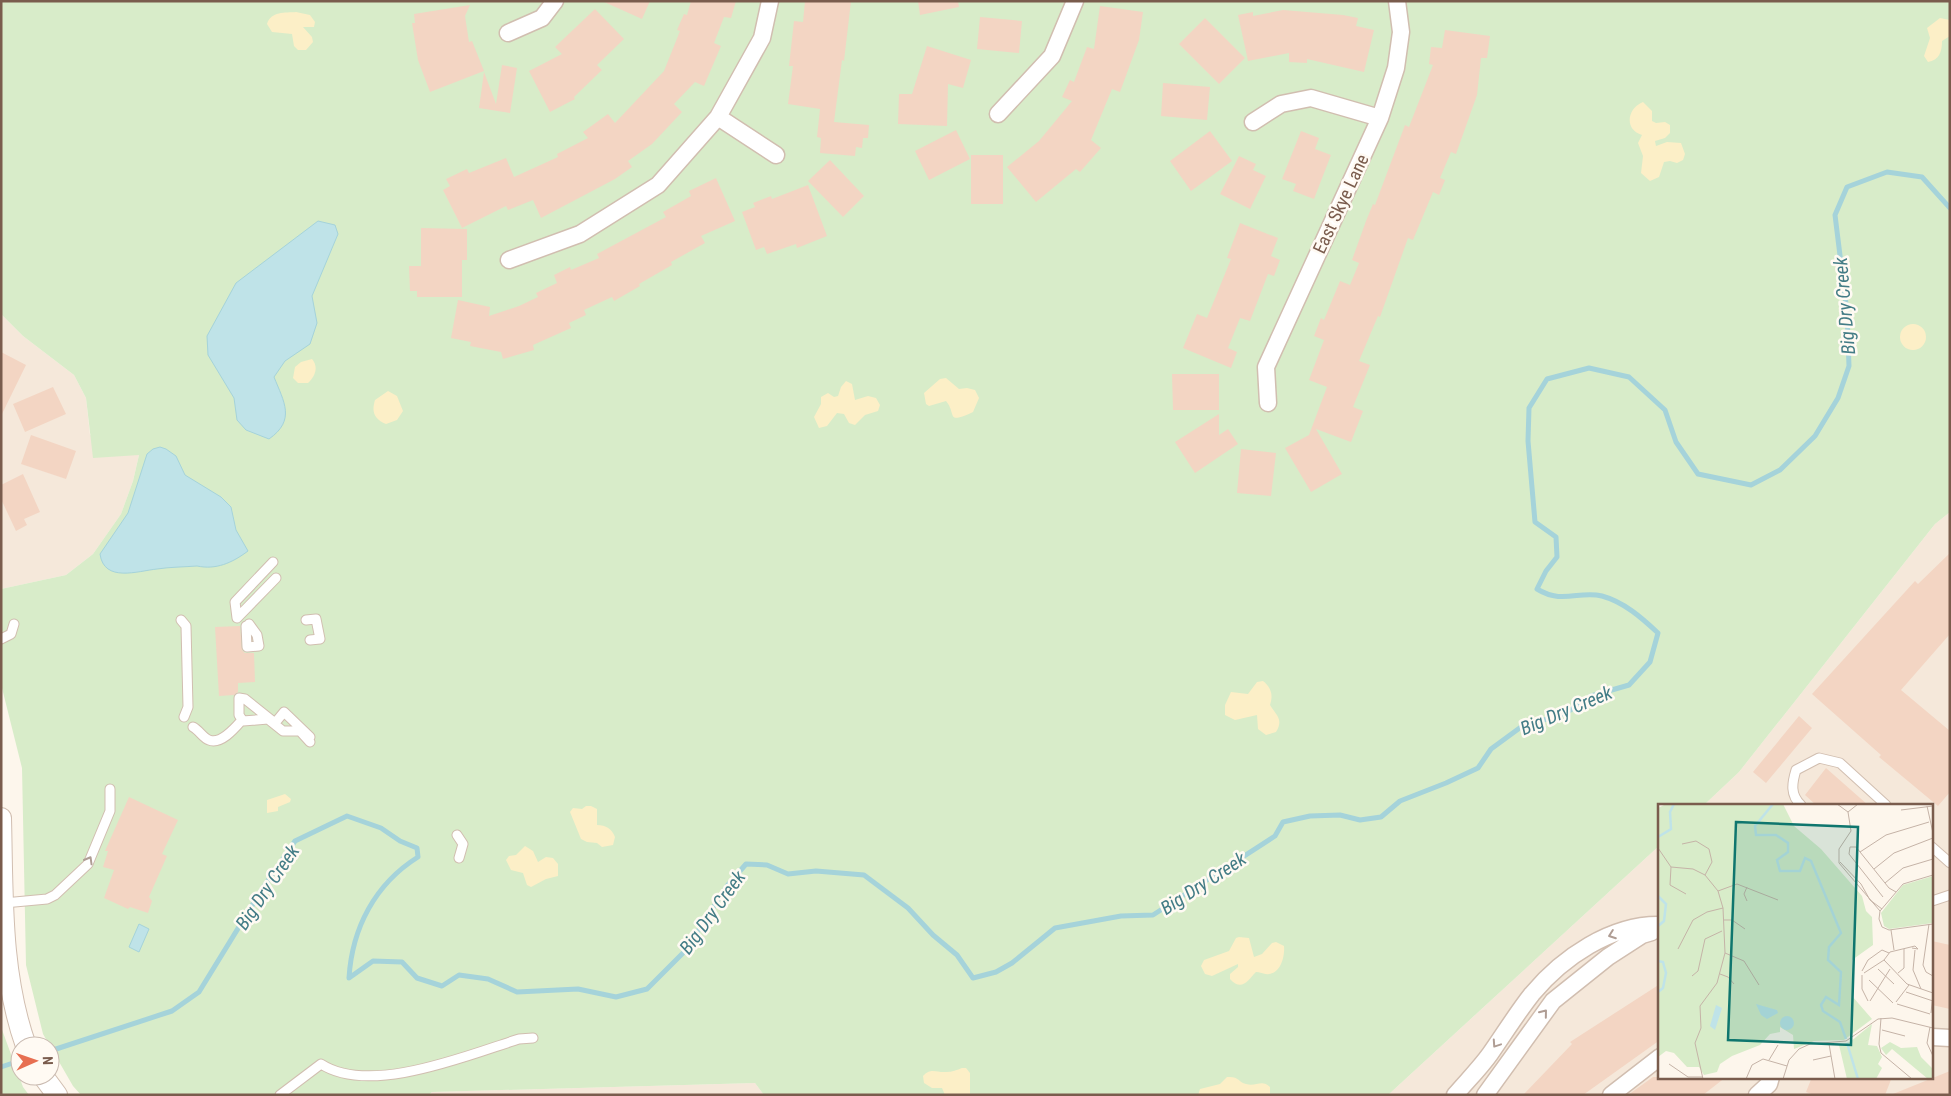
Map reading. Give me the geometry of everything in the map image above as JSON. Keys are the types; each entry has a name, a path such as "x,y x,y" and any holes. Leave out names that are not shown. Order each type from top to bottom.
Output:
{"street":[{"path":"508,33 542,18 554,1"},
{"path":"509,260 580,234 658,185 718,117 762,38 770,1"},
{"path":"998,114 1052,56 1075,1"},
{"name":"East Skye Lane","path":"1268,403 1266,367 1380,118 1396,68 1401,32 1397,1"},
{"path":"1253,122 1281,104 1311,98 1380,118"},
{"path":"718,117 776,155"},
{"path":"1,818 2,903 5,952 10,990 23,1036"},
{"path":"1456,1095 1490,1054 1533,993 1574,955 1598,940 1617,932 1658,927"},
{"path":"1484,1095 1553,1001 1626,945 1658,928"},
{"path":"1934,1037 1950,1038"},
{"path":"1611,1095 1658,1059"},
{"path":"1757,1095 1769,1084 1771,1078"}],"lane":[{"path":"273,562 235,602 237,618 276,578"},
{"path":"306,620 316,618 320,639 310,640"},
{"path":"182,620 186,626 188,707 184,717"},
{"path":"1,639 11,634 14,624"},
{"path":"193,727 206,740 211,741 226,735 242,720 268,719 283,731 300,731 310,739 284,712 275,723 245,699 239,698 239,715 242,720"},
{"path":"1800,804 1795,800 1792,784 1796,770 1820,758 1840,763 1885,804"},
{"path":"2,903 46,899 55,895 88,864 110,810 110,789"},
{"path":"457,835 463,844 459,858"},
{"path":"1934,849 1950,863"},
{"path":"1934,900 1950,895"},
{"path":"280,1095 321,1064 331,1071 370,1077 433,1066 520,1039 532,1038"}],"shaded area":[{"path":"1,314 23,336 74,375 86,398 90,435 139,455 133,481 121,514 93,554 66,575 1,589"},
{"path":"1950,512 1950,1095 1388,1095 1658,847 1658,1078 1934,1078 1934,804 1705,804 1739,772 1935,524"},
{"path":"755,1083 764,1095 430,1095 432,1092"}],"green space":[{"path":"1,1 1950,1 1950,512 1935,524 1739,772 1705,804 1658,804 1658,847 1388,1095 764,1095 755,1083 432,1092 429,1095 81,1095 73,1086 60,1063 60,1036 44,1036 43,1034 26,965 22,768 1,684 1,589 66,575 93,554 121,514 133,481 139,455 93,458 86,398 74,375 23,336 1,314"},
{"path":"1,1027 10,1052 10,1086 23,1086 29,1095 1,1095"}],"sand":[{"path":"296,12 310,15 315,22 314,27 303,27 312,37 313,42 306,50 298,50 294,46 292,34 272,32 267,24 275,15"},
{"path":"1940,18 1950,20 1950,36 1942,41 1937,57 1928,62 1924,56 1930,38 1927,28"},
{"path":"1643,102 1652,111 1652,121 1656,123 1665,122 1670,125 1670,133 1665,138 1655,141 1656,146 1667,142 1681,143 1685,154 1683,160 1677,163 1664,162 1659,177 1650,181 1641,173 1643,156 1638,143 1642,135 1632,129 1630,124 1631,114"},
{"path":"1913,324 1922,328 1926,337 1922,346 1913,350 1904,346 1900,337 1904,328"},
{"path":"312,359 316,369 313,378 308,383 298,383 293,378 295,367 301,362"},
{"path":"946,378 959,389 975,390 979,398 973,412 955,418 946,401 929,406 926,404 924,393 940,379"},
{"path":"846,381 852,384 855,400 868,396 876,398 880,405 878,411 865,415 855,425 849,423 844,414 837,413 827,426 819,428 814,417 821,404 821,397 828,393 834,397 838,396 841,387"},
{"path":"388,391 397,396 403,411 397,420 386,424 377,418 373,409 375,400"},
{"path":"1263,681 1270,689 1270,705 1279,720 1276,732 1266,735 1258,729 1257,715 1235,720 1225,715 1225,705 1231,692 1248,694 1257,682"},
{"path":"285,794 291,799 290,802 278,807 278,811 267,813 267,800"},
{"path":"586,806 597,809 597,825 606,827 612,832 615,837 613,845 602,847 597,843 581,839 570,812 573,808 582,809"},
{"path":"525,846 533,851 538,862 546,857 553,858 558,864 558,876 546,879 531,887 527,885 523,873 511,870 506,860 509,856 516,855"},
{"path":"1236,938 1249,938 1254,957 1262,954 1272,943 1276,942 1284,946 1283,959 1277,971 1269,974 1256,972 1241,985 1234,983 1230,979 1230,974 1238,967 1238,964 1212,976 1205,974 1201,966 1204,960 1229,951"},
{"path":"966,1068 970,1073 970,1095 945,1095 942,1088 932,1088 924,1083 923,1076 926,1073 934,1071 948,1072"},
{"path":"1227,1077 1234,1077 1246,1084 1262,1083 1267,1085 1270,1087 1270,1095 1198,1095 1200,1089 1220,1084"}],"water":[{"path":"318,221 335,225 338,234 312,296 317,323 310,344 285,361 274,377 284,403 285,418 283,425 269,439 246,430 237,420 234,398 208,355 207,336 236,283"},
{"path":"160,447 176,456 185,475 221,497 231,507 236,530 248,551 230,562 211,567 172,567 132,573 115,572 108,569 103,563 100,554 128,513 147,454 153,449"},
{"path":"139,924 149,929 139,952 129,947"}],"building":[{"path":"602,1 650,1 642,19"},
{"path":"691,1 736,1 731,18 724,17 714,43 721,46 704,86 695,82 674,104 682,112 652,144 628,161 632,167 615,179 541,218 533,200 508,210 506,206 462,228 443,190 450,186 446,179 467,169 469,173 506,158 514,177 558,157 557,154 588,138 583,132 608,114 615,123 664,71 680,31 677,30 684,14 687,15"},
{"path":"805,1 851,1 834,122 869,125 868,138 863,138 862,148 856,147 855,156 820,153 821,138 817,137 820,109 788,104 793,66 789,66 794,21 803,22"},
{"path":"918,1 958,1 959,7 920,15"},
{"path":"470,5 465,16 469,42 472,41 484,71 430,92 418,60 412,23 415,23 414,14"},
{"path":"1100,6 1143,12 1139,40 1120,92 1112,89 1091,140 1101,148 1080,172 1076,169 1036,202 1007,167 1039,141 1072,101 1062,97 1070,80 1074,82 1087,47 1094,49"},
{"path":"595,9 624,39 597,65 602,70 574,97 575,99 550,112 529,71 562,54 555,47"},
{"path":"1283,10 1358,18 1356,26 1374,30 1364,72 1307,59 1307,63 1289,62 1289,53 1248,61 1238,15 1253,12 1253,16"},
{"path":"980,17 1022,21 1019,53 977,49"},
{"path":"1205,18 1245,58 1219,84 1179,44"},
{"path":"1445,30 1490,36 1487,58 1481,58 1477,95 1456,154 1451,152 1440,178 1445,180 1439,195 1433,192 1413,240 1408,238 1380,317 1378,316 1359,361 1370,365 1353,407 1363,411 1351,442 1316,429 1342,474 1311,492 1285,448 1309,435 1327,387 1309,380 1324,340 1314,336 1321,318 1324,320 1340,281 1350,285 1359,263 1352,260 1366,221 1373,204 1375,205 1405,125 1409,127 1433,65 1429,64 1431,47 1442,48"},
{"path":"927,46 971,60 963,88 948,84 947,126 898,124 899,94 912,94"},
{"path":"502,65 517,68 510,113 479,108 484,72 496,104"},
{"path":"1163,83 1210,87 1207,120 1161,116"},
{"path":"956,130 970,159 929,180 915,151"},
{"path":"1210,131 1232,161 1191,191 1170,161"},
{"path":"1301,131 1319,138 1315,149 1331,155 1314,199 1293,191 1296,184 1282,179"},
{"path":"971,155 1003,155 1003,204 971,204"},
{"path":"1239,156 1256,164 1253,170 1266,176 1250,209 1220,194"},
{"path":"830,160 864,196 843,217 808,181"},
{"path":"716,178 735,221 701,236 705,243 671,262 672,265 639,284 640,286 614,301 612,297 584,310 586,315 569,323 571,328 533,345 534,350 503,359 501,352 470,346 471,342 451,338 458,300 490,307 489,316 519,306 538,297 536,293 557,283 554,275 570,267 571,270 599,258 597,254 666,217 663,212 691,196 689,191"},
{"path":"808,185 827,236 797,248 796,244 767,254 764,247 756,250 742,212 755,207 753,203 771,196 772,199"},
{"path":"1240,223 1278,238 1271,256 1280,260 1274,276 1268,274 1250,321 1240,318 1228,348 1237,352 1231,368 1183,348 1197,314 1207,318 1231,259 1227,258"},
{"path":"421,228 467,229 467,260 462,260 462,297 417,297 417,291 410,291 409,266 421,266"},
{"path":"1,352 26,365 1,416"},
{"path":"1172,374 1219,374 1219,410 1173,410"},
{"path":"53,387 66,414 25,432 13,404"},
{"path":"1219,414 1219,435 1228,429 1238,444 1195,473 1175,442"},
{"path":"31,435 76,451 66,479 21,464"},
{"path":"1241,449 1276,453 1271,496 1237,493"},
{"path":"23,474 40,512 24,519 27,525 16,531 1,499 1,485"},
{"path":"1950,553 1950,634 1901,690 1950,731 1950,792 1938,806 1879,757 1881,755 1812,694 1915,581 1918,584"},
{"path":"240,626 242,650 245,653 254,653 255,682 238,683 238,692 234,695 219,696 215,627"},
{"path":"1799,716 1812,728 1766,783 1753,772"},
{"path":"1826,768 1867,804 1815,804 1805,795"},
{"path":"129,797 178,820 162,854 167,856 149,897 152,901 148,913 130,907 128,909 104,898 114,870 103,867 108,851 105,851"},
{"path":"1934,941 1950,945 1950,1009 1934,1005"},
{"path":"1658,985 1658,1041 1583,1095 1523,1095 1572,1044 1570,1042"},
{"path":"1950,1071 1950,1095 1893,1095 1893,1094"},
{"path":"1653,1077 1725,1078 1703,1095 1628,1095"},
{"path":"1812,1078 1892,1078 1885,1095 1814,1095 1806,1092"}],"waterway":[{"name":"Big Dry Creek","path":"60,1048 172,1011 199,992 261,891 295,841 347,816 381,828 400,841 417,848 418,857 390,880 368,909 355,942 349,978 373,961 402,962 417,978 442,986 459,975 488,979 517,992 578,989 616,997 647,989 685,951 727,886 746,864 767,865 788,874 816,871 864,875 908,908 933,935 957,955 973,978 996,972 1012,963 1055,928 1121,916 1153,915 1275,836 1283,822 1310,816 1340,815 1360,820 1381,817 1400,801 1478,768 1491,749 1521,727 1566,713 1591,696 1629,685 1650,662 1658,633 1625,606 1602,596 1563,597 1546,594 1537,589 1546,571 1557,557 1556,537 1535,522 1528,441 1529,408 1547,379 1589,368 1629,377 1665,410 1676,442 1698,474 1751,485 1780,470 1815,436 1838,398 1849,366 1847,312 1835,215 1847,187 1887,172 1922,177 1950,208"},
{"name":"Big Dry Creek","path":"1,1067 10,1064"}]}
